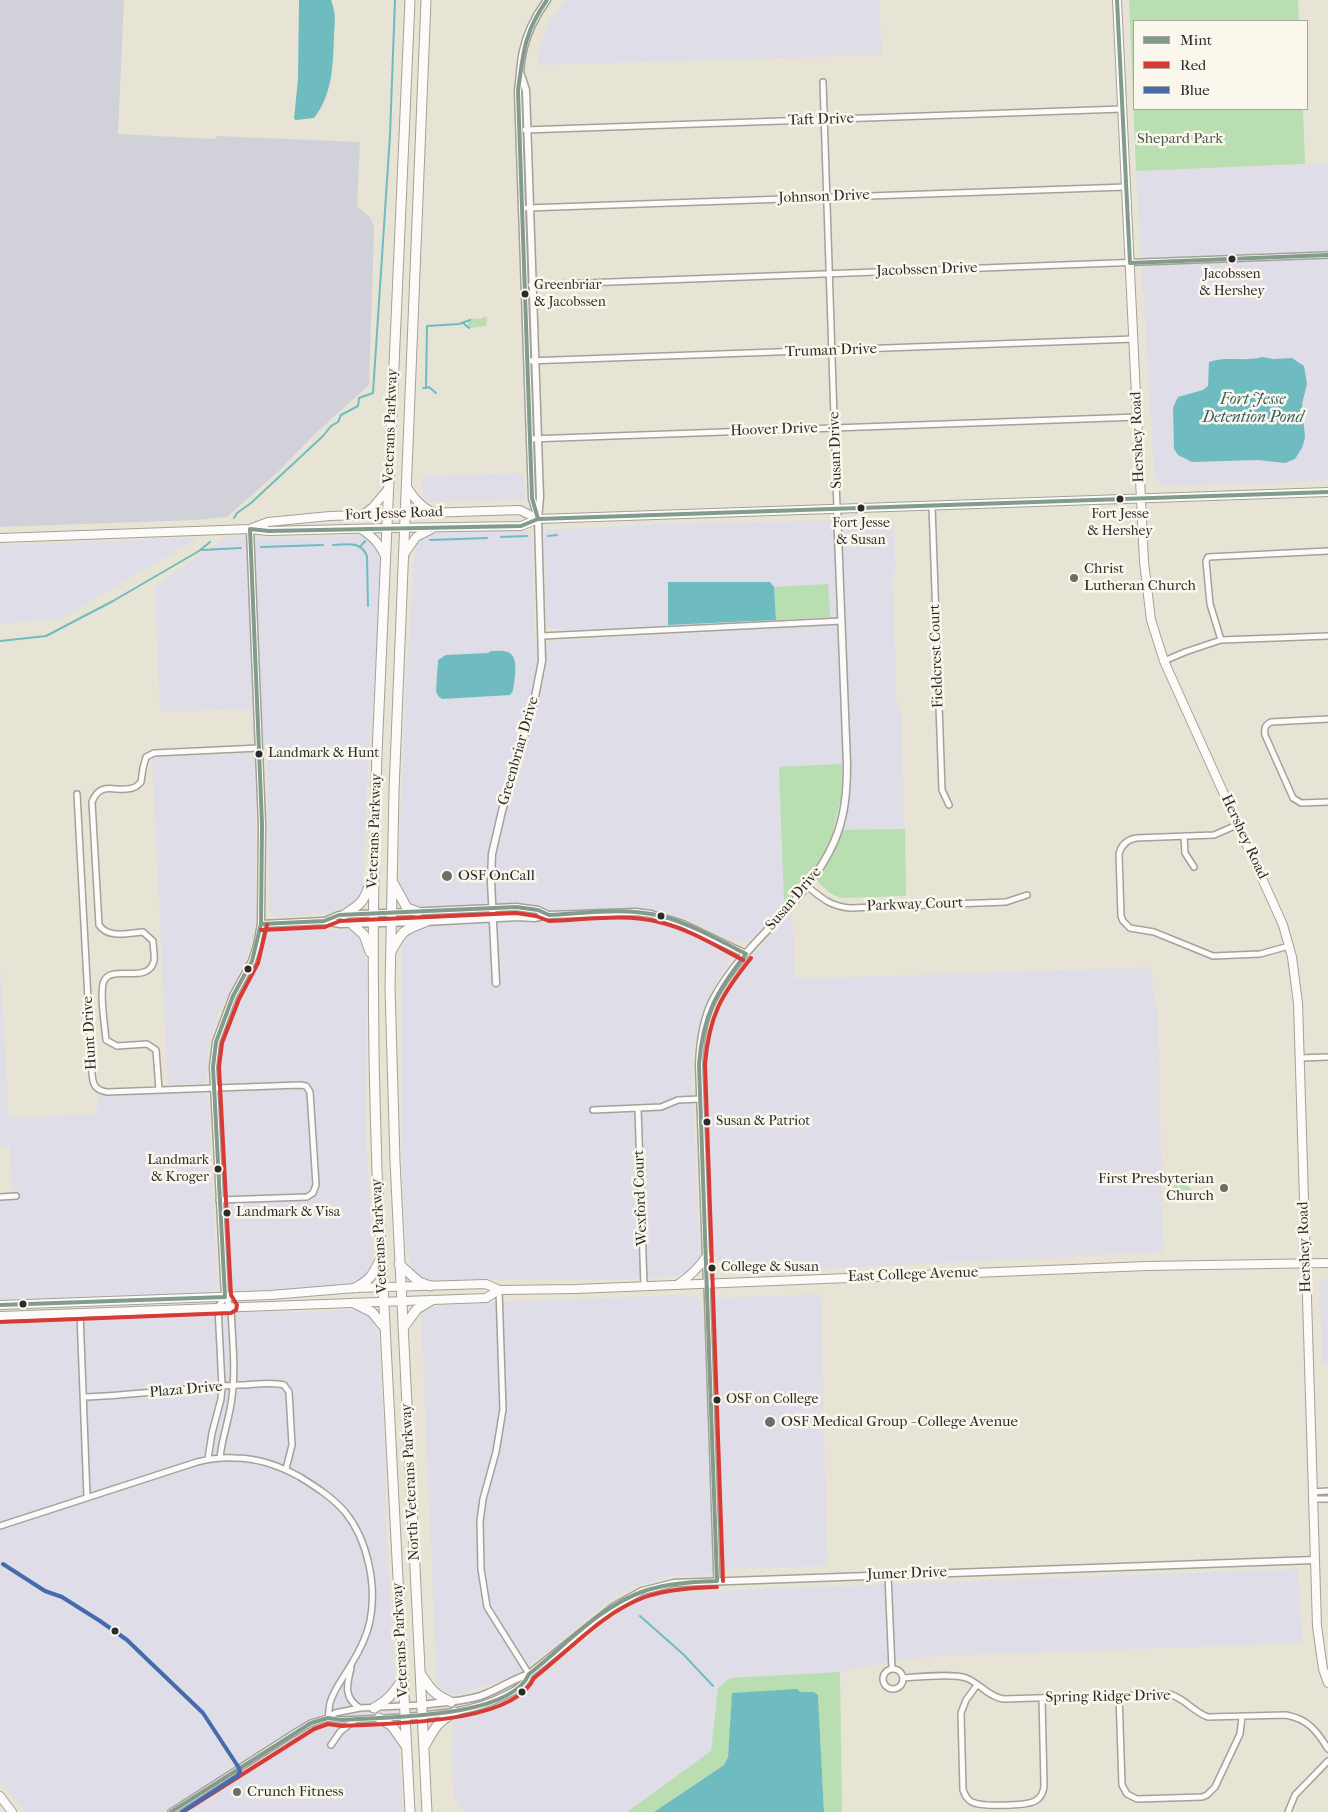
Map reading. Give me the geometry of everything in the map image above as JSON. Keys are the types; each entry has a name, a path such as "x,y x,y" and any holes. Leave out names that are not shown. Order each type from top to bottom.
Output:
{"highway":[{"name":"Veterans Parkway","path":"410,0 373,876 374,1089 410,1812"},
{"name":"Veterans Parkway","path":"402,1301 393,1116 390,913 426,0"},
{"path":"344,915 364,901 373,876"},
{"path":"391,879 407,908 418,912"},
{"path":"390,955 401,934 406,929 425,922"},
{"path":"352,924 364,934 373,959"},
{"path":"355,1288 367,1282 373,1276 381,1257"},
{"path":"400,1264 419,1282 430,1286"},
{"path":"403,1328 417,1309 432,1300"},
{"name":"North Veterans Parkway","path":"402,1301 427,1812"},
{"path":"354,1303 372,1312 385,1328"},
{"path":"420,1674 438,1697 451,1702"},
{"path":"374,1708 392,1696 403,1678"},
{"path":"424,1748 434,1727 455,1712"},
{"path":"379,1718 392,1726 406,1746"}],"main road":[{"name":"Hershey Road","path":"1117,0 1141,500 1147,597 1151,620 1164,661 1283,925 1292,957 1298,1003 1314,1560 1317,1626 1323,1669 1328,1683"},
{"path":"406,486 421,506 434,513"},
{"path":"363,515 373,507 389,488"},
{"name":"Fort Jesse Road","path":"0,538 250,529 269,532 359,528 521,526 538,519 1141,500 1328,492"},
{"name":"Fort Jesse Road","path":"250,529 268,522 330,516 520,510 538,519"},
{"path":"359,528 378,542 386,556"},
{"path":"404,556 416,537 434,528"},
{"path":"676,1285 689,1278 706,1257"},
{"name":"East College Avenue","path":"0,1305 88,1300 224,1297 383,1287 486,1284 499,1290 707,1284 1147,1266 1328,1263"},
{"name":"East College Avenue","path":"0,1316 486,1298 499,1290"},
{"path":"27,1315 43,1311 79,1309 86,1306 88,1300"},
{"path":"0,1796 12,1812"}],"street":[{"name":"Greenbriar Drive","path":"529,285 522,208 518,91 527,36 547,0"},
{"name":"Greenbriar Drive","path":"521,75 526,90 530,208 530,438 532,498 538,519"},
{"name":"Susan Drive","path":"717,1580 700,1099 700,1048 707,1016 720,987 746,954 808,886 821,867 834,842 845,804 847,764 822,82"},
{"name":"Taft Drive","path":"520,130 1122,109"},
{"name":"Johnson Drive","path":"522,208 1126,187"},
{"name":"Jacobssen Drive","path":"529,285 1328,255"},
{"name":"Truman Drive","path":"531,361 1134,339"},
{"name":"Greenbriar Drive","path":"496,983 491,881 494,841 538,684 542,660 538,438 531,361"},
{"name":"Hoover Drive","path":"530,438 1138,417"},
{"name":"Fieldcrest Court","path":"932,506 942,790 949,805"},
{"path":"208,1459 212,1433 221,1399 218,1308 224,1297 213,1067 216,1042 233,996 252,961 261,924 262,824 250,529"},
{"path":"1221,640 1210,604 1206,561 1208,557 1328,551"},
{"path":"542,636 842,621"},
{"path":"1164,661 1221,640 1328,636"},
{"path":"1328,719 1272,722 1264,729 1293,798 1302,803 1328,802"},
{"path":"159,1090 156,1050 147,1044 117,1046 106,1040 102,989 104,980 109,975 144,973 152,967 154,959 153,942 143,932 110,934 102,930 100,925 92,802 95,795 102,789 134,788 141,782 146,757 154,753 259,748"},
{"name":"Hunt Drive","path":"77,794 93,1081 95,1087 100,1091 107,1092 300,1085 308,1088 311,1095 316,1184 314,1193 307,1197 219,1200"},
{"path":"1237,825 1214,835 1136,838 1126,841 1119,854 1121,916 1123,921 1130,928 1154,932 1213,956 1260,954 1288,946"},
{"path":"1184,836 1185,853 1194,867"},
{"name":"Parkway Court","path":"808,886 826,901 837,907 850,908 1006,902 1028,895"},
{"path":"261,924 324,921 352,924 390,913 516,907 538,910 549,915"},
{"path":"324,921 339,915 373,918 390,923 636,912 651,914 682,924 746,954"},
{"path":"1299,1058 1328,1057"},
{"path":"593,1110 661,1107 678,1100 700,1099"},
{"name":"Wexford Court","path":"638,1109 644,1286"},
{"path":"0,1197 16,1196"},
{"path":"499,1290 503,1409 496,1452 483,1499 480,1521 481,1569 487,1607 529,1674"},
{"path":"220,1458 221,1443 230,1409 233,1386 231,1307 224,1297"},
{"path":"80,1313 87,1497"},
{"name":"Plaza Drive","path":"84,1397 121,1396 173,1389 281,1384 287,1387 289,1392 292,1445 286,1469"},
{"path":"0,1526 208,1459 255,1460 286,1469 311,1484 339,1506 353,1524 364,1549 370,1576 372,1608 363,1642 353,1663 347,1683 347,1692 352,1702 360,1708"},
{"path":"1312,1496 1328,1491"},
{"path":"1312,1496 1328,1499"},
{"name":"Jumer Drive","path":"422,1705 451,1702 484,1694 518,1677 529,1674 625,1599 642,1591 674,1583 1314,1560"},
{"path":"888,1575 892,1669"},
{"path":"328,1718 333,1695 353,1663"},
{"path":"892,1669 898,1671 903,1678 899,1687 893,1689 887,1686 884,1681 884,1675 892,1669"},
{"name":"Jumer Drive","path":"405,1717 455,1712 487,1705 517,1690 526,1682 529,1674"},
{"name":"Spring Ridge Drive","path":"903,1678 959,1676 996,1698 1169,1694 1182,1698 1198,1712 1208,1717 1286,1715 1301,1719 1314,1728 1328,1748"},
{"path":"977,1685 966,1700 961,1713 964,1790 969,1800 979,1805 1029,1804 1042,1794 1044,1785 1042,1698"},
{"path":"1119,1695 1122,1785 1127,1794 1137,1799 1202,1797 1211,1792 1240,1734 1242,1717"},
{"path":"171,1812 312,1723 342,1711 360,1708 422,1705"},
{"path":"328,1718 405,1717"},
{"path":"330,1745 340,1732 356,1719"},
{"path":"1288,1812 1295,1795 1328,1762"}],"shaded area":[{"path":"0,0 124,0 118,134 215,139 216,136 360,142 357,206 370,217 374,227 369,385 316,433 278,472 227,517 196,520 0,527"},
{"path":"566,0 879,0 882,55 537,65 540,47 549,21"},
{"path":"1328,164 1328,481 1165,486 1158,482 1154,469 1136,171"},
{"path":"524,473 525,500 431,502 422,497 423,476"},
{"path":"894,519 895,571 892,571 897,710 901,710 906,896 840,898 829,892 817,881 792,911 784,903 749,941 743,943 682,918 680,930 727,952 729,962 711,992 702,1015 693,1052 692,1090 700,1256 699,1262 692,1270 676,1276 635,1279 425,1279 419,1276 413,1270 407,1252 402,1171 402,950 399,857 406,685 415,548 418,542 429,535 443,532 527,530 530,532 532,539 535,642 771,629 771,621 560,630 550,628 547,625 546,619 544,534 548,530 663,524"},
{"path":"363,535 372,540 376,547 380,564 375,686 368,756 362,895 349,908 327,913 277,918 271,914 269,909 267,744 253,745 251,709 160,712 155,586 226,537 300,538"},
{"path":"198,538 63,618 0,624 0,545"},
{"path":"254,754 256,829 256,914 253,936 247,957 216,1018 208,1050 206,1082 201,1084 168,1085 152,758"},
{"path":"792,911 795,979 1152,967 1153,996 1158,1011 1163,1252 821,1269 776,1267 731,1269 717,1260 713,1245 704,1061 707,1039 719,1003 738,972"},
{"path":"275,929 353,930 360,937 364,945 367,969 366,1135 373,1263 372,1268 362,1280 352,1284 239,1293 232,1287 220,1066 223,1044 231,1016 256,970 268,933"},
{"path":"0,963 9,1118 94,1114 99,1105 98,1095 199,1093 207,1095 217,1283 214,1291 209,1294 0,1301 0,1200 12,1199 10,1146 0,1147"},
{"path":"1328,1277 1328,1363 1322,1364 1320,1283"},
{"name":"OSF Medical Group - College Avenue","path":"821,1294 827,1566 724,1569 721,1540 712,1305 718,1298"},
{"path":"675,1295 699,1298 704,1318 713,1570 709,1575 666,1577 631,1588 610,1600 551,1649 513,1677 464,1693 449,1695 437,1689 421,1312 440,1305"},
{"path":"246,1311 285,1313 360,1311 367,1314 373,1320 379,1342 386,1466 386,1529 403,1812 25,1812 0,1779 0,1320"},
{"path":"1298,1569 1302,1643 917,1657 830,1674 718,1688 711,1751 627,1812 464,1812 459,1808 454,1796 453,1720 492,1708 525,1691 626,1607 649,1598 676,1592"}],"green space":[{"name":"Shepard Park","path":"1129,0 1298,0 1299,20 1133,20 1133,98"},
{"name":"Shepard Park","path":"1134,110 1303,110 1305,164 1136,171"},
{"path":"487,317 486,326 470,328 468,326 468,321 471,318 481,319"},
{"path":"828,584 830,617 776,620 774,587"},
{"path":"842,764 841,798 833,830 905,829 906,896 840,898 829,892 817,881 792,911 784,902 779,767"},
{"path":"1181,1179 1192,1190 1182,1199 1171,1189"},
{"path":"840,1672 842,1812 824,1812 818,1695 814,1692 732,1693 728,1757 724,1765 654,1812 627,1812 711,1751 718,1688 730,1678"}],"water":[{"path":"299,0 331,0 335,21 331,78 325,99 314,118 296,120 294,119 298,79"},
{"name":"Fort Jesse Detention Pond","path":"1262,357 1273,359 1292,358 1304,366 1307,384 1302,404 1305,438 1302,448 1295,459 1285,463 1258,460 1192,462 1178,455 1174,449 1173,408 1178,397 1203,390 1208,386 1209,362 1222,359"},
{"path":"668,582 770,582 774,587 776,620 668,625"},
{"path":"491,651 508,652 514,659 515,676 513,691 510,695 442,699 438,696 436,691 438,660 446,655 488,653"},
{"path":"797,1689 800,1692 814,1692 818,1695 824,1812 654,1812 724,1765 728,1757 732,1693"}],"waterway":[{"path":"234,518 237,513 251,503 323,436 331,426 338,422 341,415 358,406 359,398 373,393 390,135 395,0"},
{"path":"423,388 426,388 427,326 459,324 470,320"},
{"path":"463,323 469,328"},
{"path":"426,388 429,387 436,393"},
{"path":"548,536 557,535"},
{"path":"501,537 527,536"},
{"path":"430,540 487,538"},
{"path":"360,547 365,541"},
{"path":"0,641 46,636 113,601 199,551 210,542"},
{"path":"333,545 353,544 361,548 367,556 368,606"},
{"path":"261,547 323,545"},
{"path":"202,550 241,548"},
{"path":"640,1616 683,1654 713,1686"}],"transit line":[{"name":"Mint","path":"538,519 532,498 518,91 523,54 529,33 547,0"},
{"name":"Mint","path":"1117,0 1130,263 1328,255"},
{"name":"Mint","path":"250,529 269,531 521,526 538,519 1328,492"},
{"name":"Mint","path":"0,1305 225,1297 213,1067 216,1042 233,996 252,961 261,924 262,824 250,529"},
{"name":"Mint","path":"171,1812 311,1723 328,1718 342,1720 444,1713 473,1708 498,1700 517,1689 529,1674 598,1617 628,1598 662,1586 717,1581 699,1064 704,1031 713,1005 727,980 746,954 683,923 661,916 634,912 605,911 549,915 538,910 516,907 339,915 324,921 261,924"},
{"name":"Red","path":"261,930 325,927 340,921 516,913 536,916 549,921 632,918 646,919 681,929 743,960"},
{"name":"Red","path":"0,1322 231,1313 236,1310 237,1305 231,1295 219,1067 222,1043 239,999 258,963 267,925"},
{"name":"Red","path":"723,1581 705,1064 710,1032 718,1007 732,983 751,958"},
{"name":"Blue","path":"3,1564 45,1591 62,1597 127,1640 203,1713 240,1772 237,1776 182,1812"},
{"name":"Red","path":"183,1812 314,1729 328,1724 342,1726 417,1722 476,1713 501,1705 522,1693 534,1678 600,1622 629,1604 663,1592 717,1587"}],"place":[{"name":"Jacobssen & Hershey","path":"1232,259"},
{"name":"Greenbriar & Jacobssen","path":"525,294"},
{"name":"Fort Jesse & Hershey","path":"1120,499"},
{"name":"Fort Jesse & Susan","path":"861,508"},
{"name":"Christ Lutheran Church","path":"1074,578"},
{"name":"Landmark & Hunt","path":"259,754"},
{"name":"OSF OnCall","path":"447,876"},
{"name":"Susan & Patriot","path":"707,1122"},
{"name":"Landmark & Kroger","path":"218,1169"},
{"name":"First Presbyterian Church","path":"1224,1188"},
{"name":"Landmark & Visa","path":"227,1213"},
{"name":"College & Susan","path":"712,1268"},
{"name":"OSF on College","path":"717,1400"},
{"name":"OSF Medical Group - College Avenue","path":"770,1422"},
{"name":"Crunch Fitness","path":"237,1792"}]}
